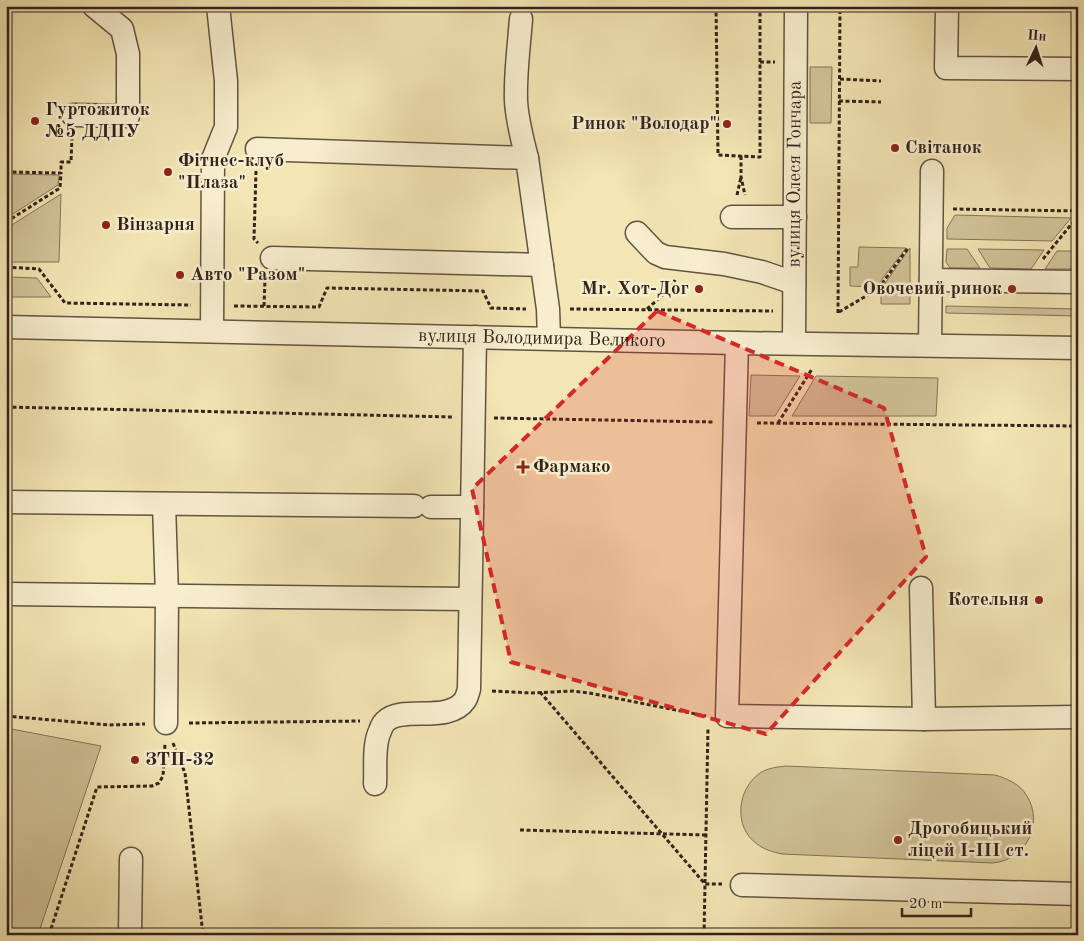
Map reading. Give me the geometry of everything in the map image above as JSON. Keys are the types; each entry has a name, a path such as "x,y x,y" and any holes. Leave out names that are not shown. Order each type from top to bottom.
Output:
{"street":[{"path":"73,125 128,116 128,54 122,29 94,6"},
{"path":"212,331 213,160 226,127 226,80 218,6"},
{"name":"вулиця Олеся Гончара","path":"794,343 796,6"},
{"path":"947,6 946,68 1078,70"},
{"path":"521,19 516,75 516,102 519,127 527,158 542,264 548,309 548,338"},
{"path":"257,149 527,158"},
{"path":"930,345 932,171"},
{"path":"741,217 795,217"},
{"path":"637,233 656,253 665,257 724,264 762,272 794,283"},
{"path":"266,260 542,264"},
{"path":"930,280 1078,282"},
{"name":"вулиця Володимира Великого","path":"6,327 737,343 1078,348"},
{"path":"375,784 376,746 379,732 385,721 394,715 442,712 456,708 465,700 469,689 475,337"},
{"path":"737,343 735,423 718,716 924,719 1078,717"},
{"path":"6,502 472,508"},
{"path":"164,504 167,596 166,723"},
{"path":"921,588 924,719"},
{"path":"6,594 470,599"},
{"path":"130,935 132,859"},
{"path":"742,884 1078,894"}],"path":[{"path":"716,6 718,155 760,157 760,6"},
{"path":"840,6 838,313 878,289 913,242"},
{"path":"840,79 881,81"},
{"path":"839,100 881,102"},
{"path":"6,222 60,188 61,162 72,162 73,125"},
{"path":"257,149 254,240 266,260 264,306"},
{"path":"741,156 741,217"},
{"path":"6,172 61,173"},
{"path":"931,209 1078,211"},
{"path":"1026,281 1078,216"},
{"path":"6,268 39,269 65,303 318,307 327,288 483,291 492,308 794,312"},
{"path":"778,424 812,369"},
{"path":"6,406 778,424 1078,426"},
{"path":"469,689 518,692 574,691 718,716 706,835 704,935"},
{"path":"540,692 705,884"},
{"path":"6,716 109,725 385,721"},
{"path":"49,935 97,787 152,786 159,783 163,776 166,723"},
{"path":"166,723 185,773 203,935"},
{"path":"520,830 706,835"}],"highlighted area":[{"path":"657,311 884,408 926,557 766,734 511,662 472,489"}],"shaded area":[{"path":"810,67 832,67 831,123 810,123"},
{"path":"8,174 59,175 58,185 8,217"},
{"path":"61,194 59,262 7,262 7,228"},
{"path":"955,215 1071,218 1052,241 947,239 947,228"},
{"path":"859,247 906,248 876,287 850,286 850,267 858,267"},
{"path":"910,248 910,304 881,304 881,289"},
{"path":"947,249 967,249 980,268 950,268 946,262"},
{"path":"978,249 1044,250 1031,269 990,268"},
{"path":"1057,251 1078,251 1078,269 1045,269"},
{"path":"6,277 37,278 51,297 6,297"},
{"path":"946,306 1078,309 1078,316 946,313"},
{"path":"751,375 800,376 775,416 749,416"},
{"path":"816,376 938,378 936,416 792,416"},
{"path":"6,728 101,746 38,935 6,935"},
{"path":"786,766 995,775 1021,788 1027,796 1034,818 1032,829 1029,839 1015,855 993,863 782,854 760,846 749,837 741,818 741,808 746,788 752,780 766,770"}],"place":[{"name":"Гуртожиток №5 ДДПУ","path":"35,121"},
{"name":"Ринок \"Володар\"","path":"727,124"},
{"name":"Світанок","path":"895,148"},
{"name":"Фітнес-клуб \"Плаза\"","path":"168,172"},
{"name":"Вінзарня","path":"106,225"},
{"name":"Авто \"Разом\"","path":"180,275"},
{"name":"Mr. Хот-Дог","path":"699,289"},
{"name":"Овочевий ринок","path":"1012,289"},
{"name":"Фармако","path":"523,467"},
{"name":"Котельня","path":"1039,600"},
{"name":"ЗТП-32","path":"135,760"},
{"name":"Дрогобицький ліцей І-ІІІ ст.","path":"898,840"}]}
